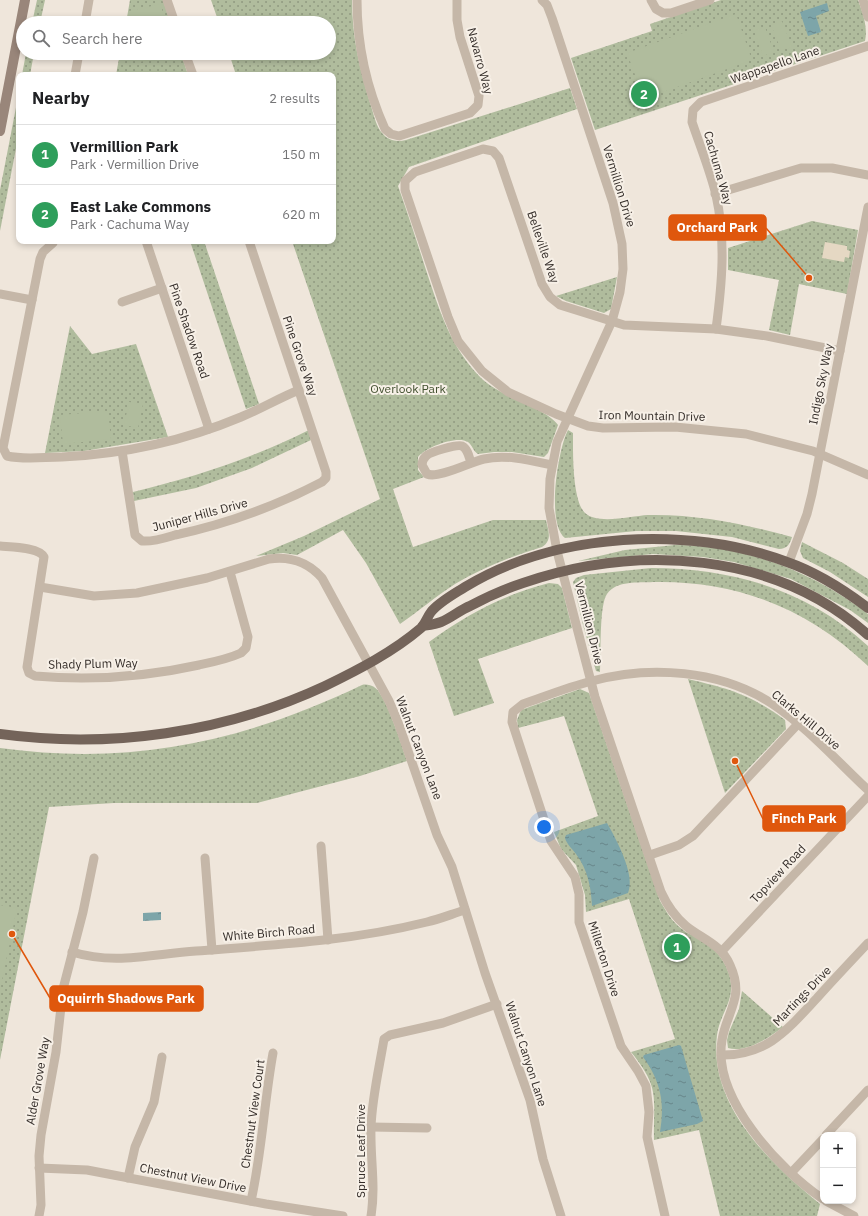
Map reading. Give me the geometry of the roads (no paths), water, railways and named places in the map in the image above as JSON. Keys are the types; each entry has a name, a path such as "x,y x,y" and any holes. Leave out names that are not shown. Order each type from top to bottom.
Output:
{"main road":[{"path":"22,16 25,0"},
{"path":"0,131 16,47"},
{"path":"423,626 432,612 453,595 476,580 514,564 557,551 630,540 684,540 738,548 789,562 830,582 868,608"},
{"path":"0,734 52,739 102,739 147,736 186,730 236,718 289,701 328,684 368,663 423,626 441,622 470,606 515,586 563,572 613,562 648,560 699,562 735,568 768,577 798,589 838,612 868,635"}],"street":[{"path":"86,16 89,0"},
{"path":"167,0 173,16"},
{"name":"Navarro Way","path":"357,0 358,30 362,60 384,127 391,134 401,135 470,112 478,105 479,96 458,29 457,0"},
{"name":"Vermillion Drive","path":"542,0 547,4 552,18 619,223 622,244 622,270 619,298 612,321 557,442 551,465 549,508 557,551 591,681 650,855 661,892 674,914 687,926 708,939 722,952 731,966 736,988 735,1004 723,1035 721,1055 724,1076 742,1114 762,1144 791,1173 820,1197"},
{"path":"651,0 654,7 660,12 671,14 710,0"},
{"path":"862,0 868,17"},
{"name":"Wappapello Lane","path":"693,110 701,102 868,46"},
{"path":"76,72 78,60"},
{"path":"188,60 192,72"},
{"name":"Cachuma Way","path":"693,110 692,122 716,194 721,227 723,261 721,294 716,329"},
{"name":"Belleville Way","path":"406,181 415,172 483,149 495,152 499,158 547,293 553,301 564,307 633,326 716,329 767,336 840,350"},
{"path":"716,194 801,168 832,168 868,175"},
{"name":"Iron Mountain Drive","path":"406,181 405,190 448,317 465,352 482,372 502,388 583,425 603,428 675,427 725,431 768,439 820,454 868,475"},
{"name":"Indigo Sky Way","path":"789,562 809,508 868,207"},
{"path":"52,244 40,256 3,448 5,454 10,456 47,457 122,451 169,441 242,417 299,390"},
{"name":"Pine Shadow Road","path":"147,244 209,429"},
{"name":"Pine Grove Way","path":"250,244 326,472 326,478"},
{"path":"858,256 868,258"},
{"path":"122,302 162,288"},
{"path":"0,294 32,300"},
{"path":"470,463 466,450 462,446 456,445 429,454 424,459 422,465 427,474 434,475 470,463 503,457 551,465"},
{"name":"Juniper Hills Drive","path":"122,451 135,535 142,541 186,533 237,518 287,499 322,482 326,478"},
{"name":"Shady Plum Way","path":"0,546 36,550 42,554 44,560 27,666 29,673 32,675 90,678 147,674 208,663 237,655 246,648 248,637 230,572"},
{"name":"Walnut Canyon Lane","path":"40,587 94,596 108,596 184,584 230,572 274,558 295,560 312,568 326,583 398,722 437,835 452,867 465,910 530,1100 543,1159 561,1216"},
{"name":"Clarks Hill Drive","path":"513,712 523,704 591,681 650,673 687,675 715,679 742,688 781,710 868,790"},
{"name":"Millerton Drive","path":"513,712 512,722 551,841 575,877 579,894 579,922 621,1046 646,1086 649,1107 647,1137 665,1216"},
{"path":"650,855 679,845 693,836 797,725"},
{"name":"Topview Road","path":"722,952 868,796"},
{"path":"321,846 328,940"},
{"name":"Alder Grove Way","path":"39,1216 41,1200 39,1168 41,1135 55,1058 60,1007 72,952 83,912 94,858"},
{"path":"205,858 212,950"},
{"name":"White Birch Road","path":"72,952 115,959 328,940 426,922 465,910"},
{"name":"Martings Drive","path":"721,1055 736,1055 756,1050 782,1035 868,943"},
{"name":"Spruce Leaf Drive","path":"371,1216 374,1188 371,1127 374,1095 386,1038 390,1035 443,1023 497,1004"},
{"name":"Chestnut View Court","path":"252,1201 259,1159 266,1093 273,1053"},
{"path":"128,1178 135,1147 154,1102 162,1057"},
{"path":"829,1132 868,1090"},
{"path":"371,1127 427,1128"},
{"path":"791,1173 820,1142"},
{"name":"Chestnut View Drive","path":"39,1168 77,1168 252,1201 342,1216"},
{"path":"832,1204 854,1216"}],"water":[{"path":"827,3 829,11 816,16 821,32 808,36 800,12"},
{"path":"607,823 624,857 630,885 628,893 592,906 590,885 586,872 580,860 568,845 565,838 566,835"},
{"path":"161,912 161,920 143,921 143,913"},
{"path":"679,1045 681,1046 703,1121 697,1124 660,1132 662,1102 658,1084 643,1057 644,1055"}],"place":[{"name":"East Lake Commons","path":"644,94"},
{"name":"Orchard Park","path":"809,278"},
{"name":"Finch Park","path":"735,761"},
{"name":"Oquirrh Shadows Park","path":"12,934"},
{"name":"Vermillion Park","path":"677,947"}],"park label":[{"name":"Overlook Park","path":"408,389"}]}
